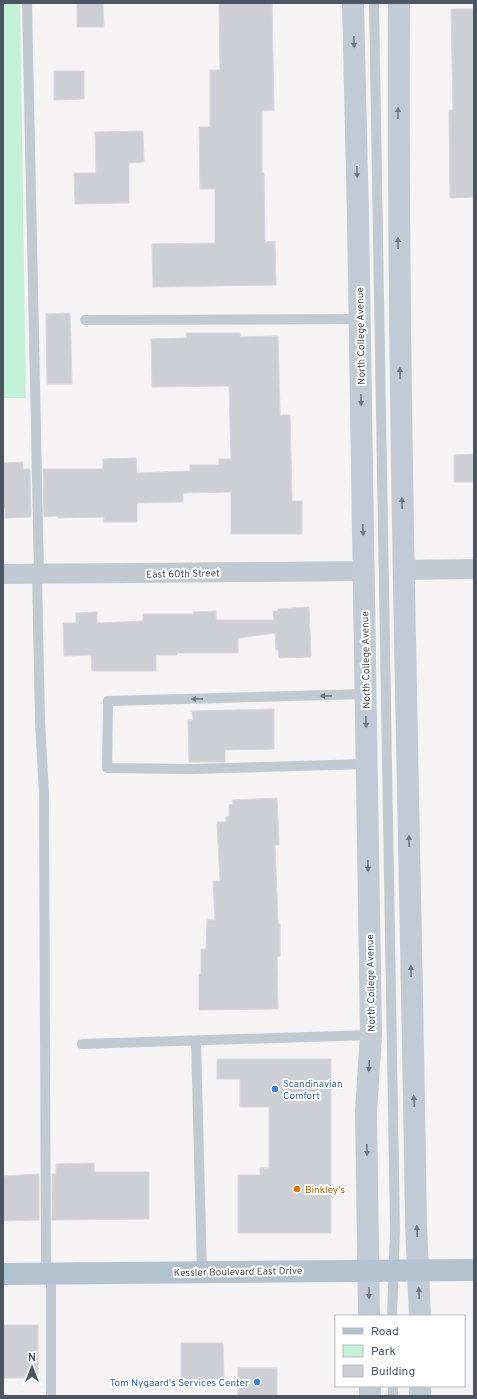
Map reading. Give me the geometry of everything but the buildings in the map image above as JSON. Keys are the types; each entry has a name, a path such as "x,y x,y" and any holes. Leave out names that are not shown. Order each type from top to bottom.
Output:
{"main road":[{"name":"North College Avenue","path":"353,3 360,319 371,1035 366,1111 369,1315"},
{"path":"399,3 398,208 403,570 420,1315"},
{"name":"Kessler Boulevard East Drive","path":"3,1274 474,1270"}],"street":[{"path":"403,570 474,569"},
{"name":"East 60th Street","path":"3,574 364,571"}],"lane":[{"path":"27,3 40,721 44,794 48,1273 51,1396"},
{"name":"North College Avenue","path":"374,3 394,1213 392,1315"},
{"path":"85,320 360,319"},
{"path":"366,694 108,701 108,768 192,770 367,764"},
{"path":"82,1044 371,1035"},
{"path":"196,1041 202,1272"}],"green space":[{"path":"3,3 20,3 26,398 3,398"}],"place":[{"name":"Scandinavian Comfort","path":"275,1089"},
{"name":"Binkley's","path":"297,1189"},
{"name":"Tom Nygaard's Services Center","path":"257,1382"}]}
